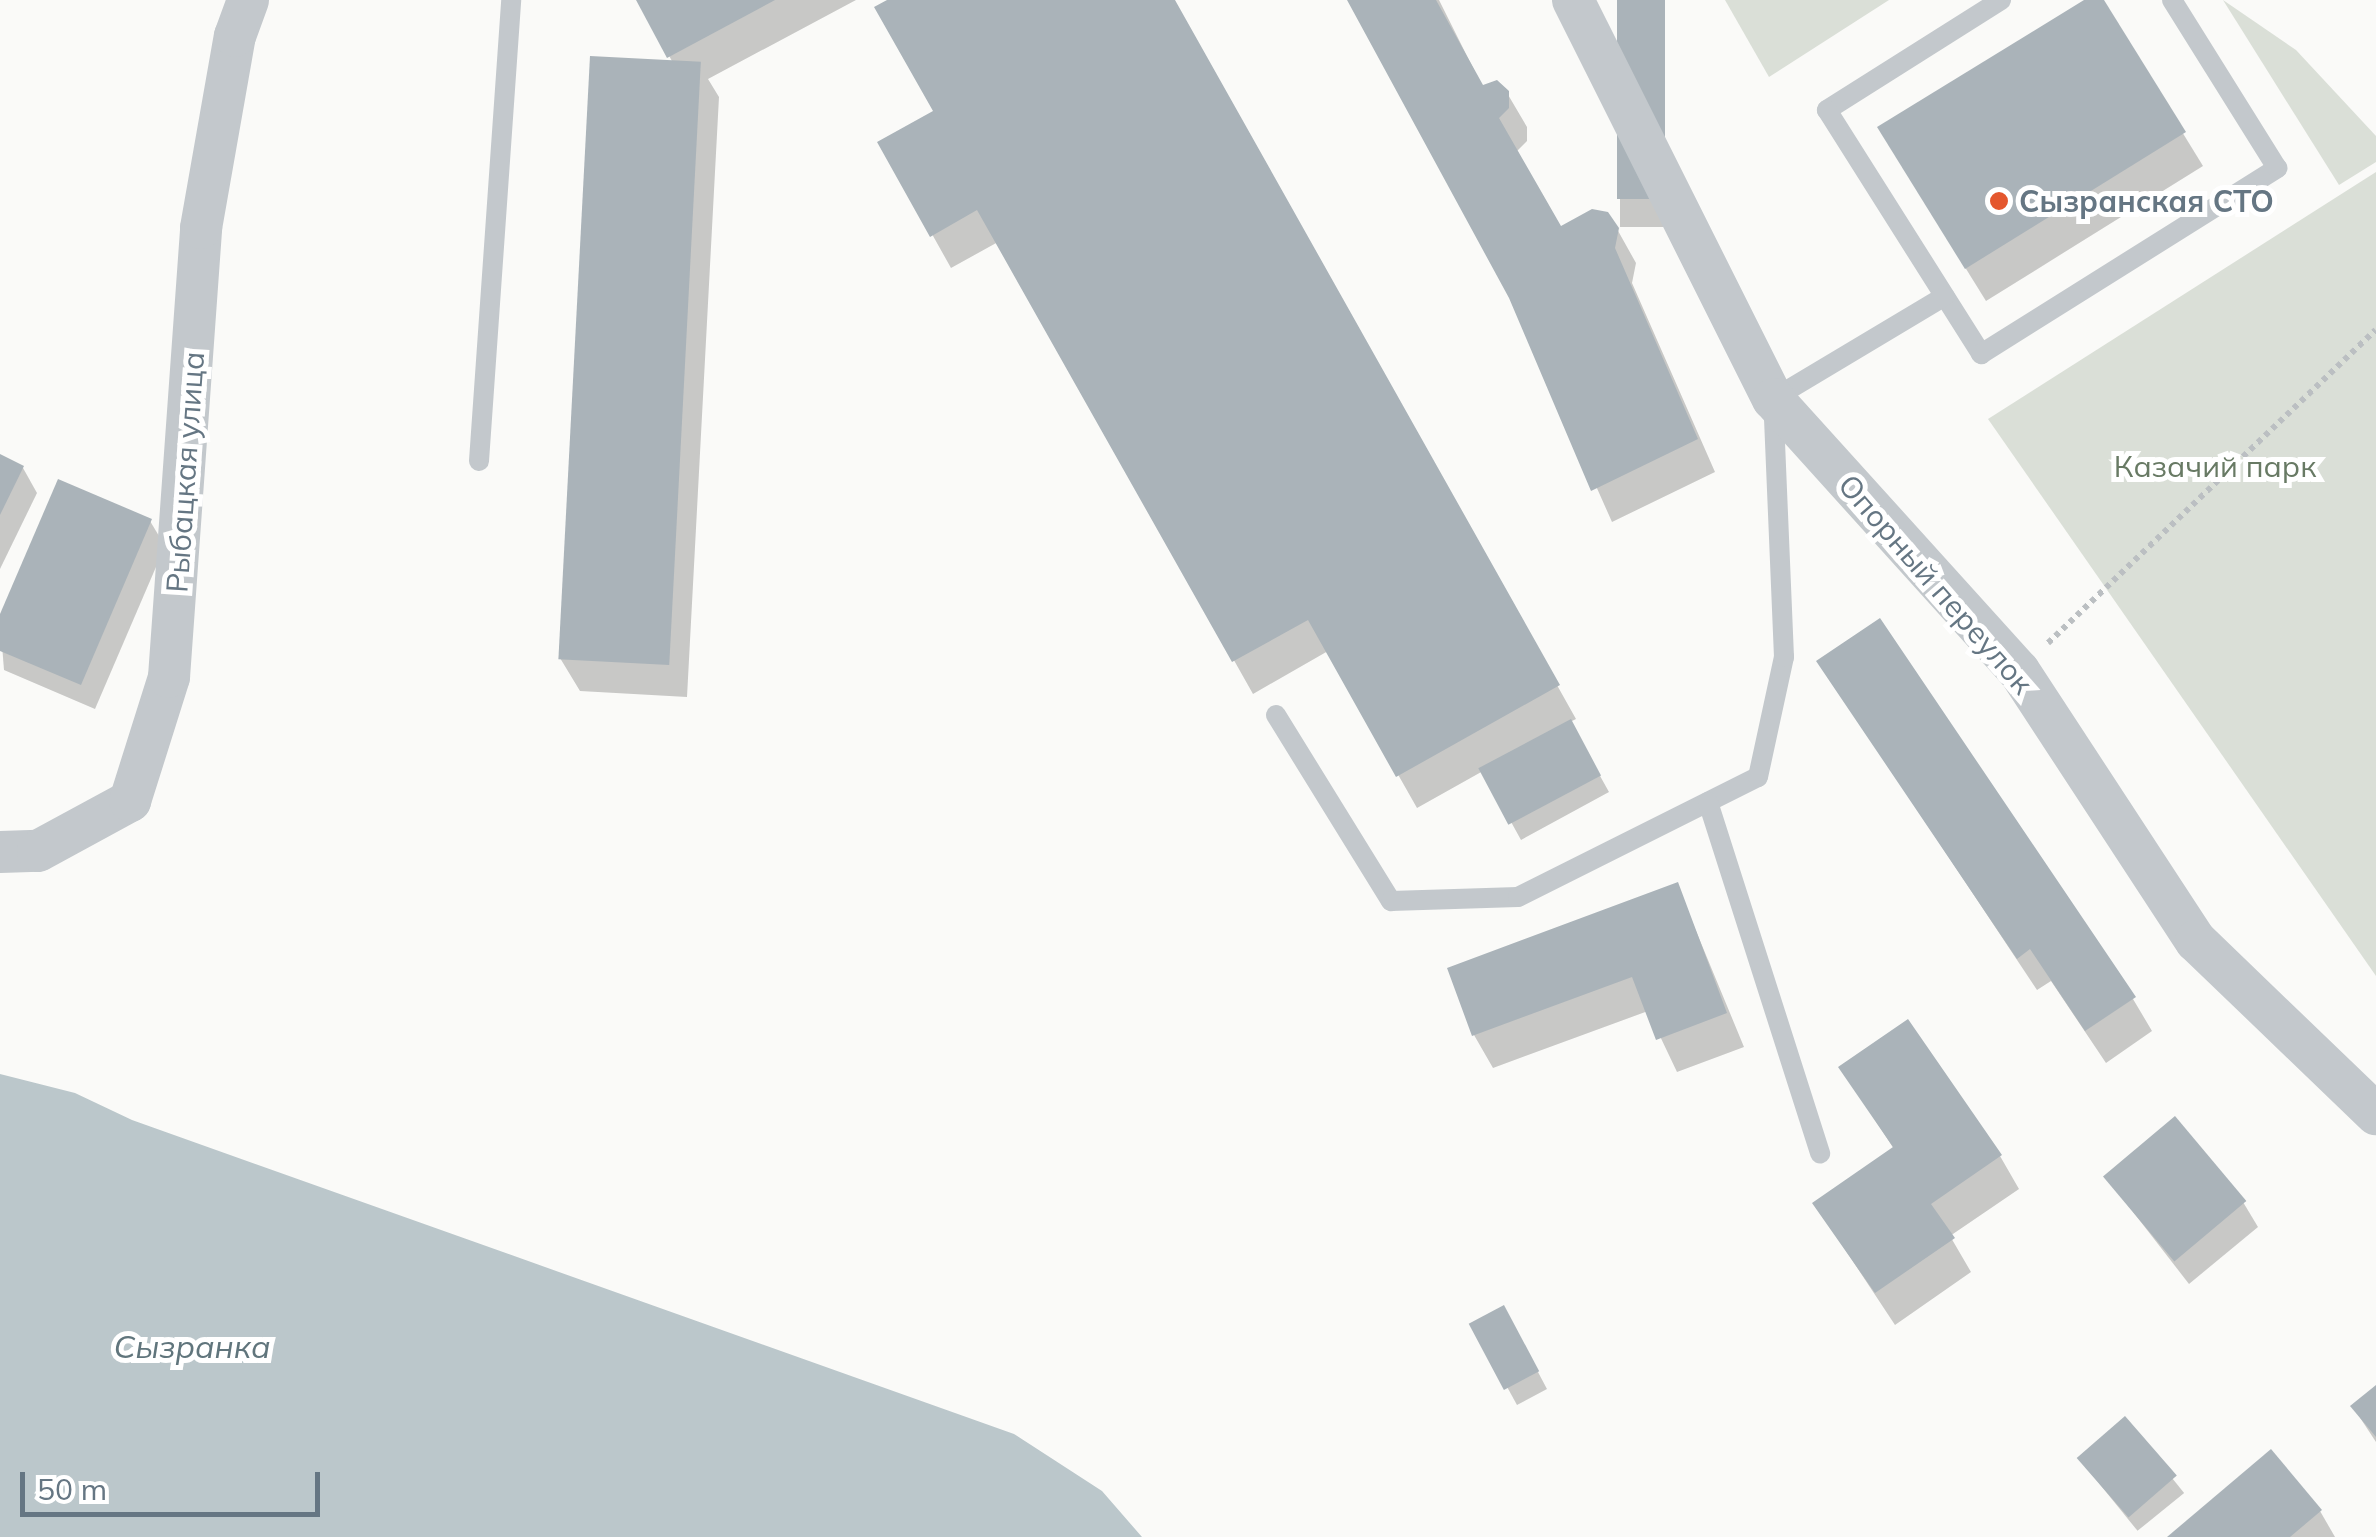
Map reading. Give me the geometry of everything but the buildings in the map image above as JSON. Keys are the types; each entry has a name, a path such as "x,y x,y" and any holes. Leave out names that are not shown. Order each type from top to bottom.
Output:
{"street":[{"name":"Рыбацкая улица","path":"0,852 38,851 130,801 169,678 201,228 234,36 248,0"},
{"name":"Опорный переулок","path":"1573,0 1773,399 2018,671 2196,941 2376,1114"}],"lane":[{"path":"480,461 511,0"},
{"path":"2001,0 1827,110 1981,354 2278,168 2172,0"},
{"path":"1276,715 1391,901 1518,897 1758,777 1784,658 1773,399 1944,296"},
{"path":"1708,802 1820,1154"}],"path":[{"path":"2018,671 2376,330"}],"green space":[{"path":"1725,0 1889,0 1769,77"},
{"path":"2223,0 2296,50 2376,136 2376,162 2339,185"},
{"name":"Казачий парк","path":"2376,172 2376,976 1988,419"}],"water":[{"name":"Сызранка","path":"0,1074 75,1093 132,1120 1014,1434 1102,1491 1142,1537 0,1537"}],"place":[{"name":"Сызранская СТО","path":"1999,201"}]}
